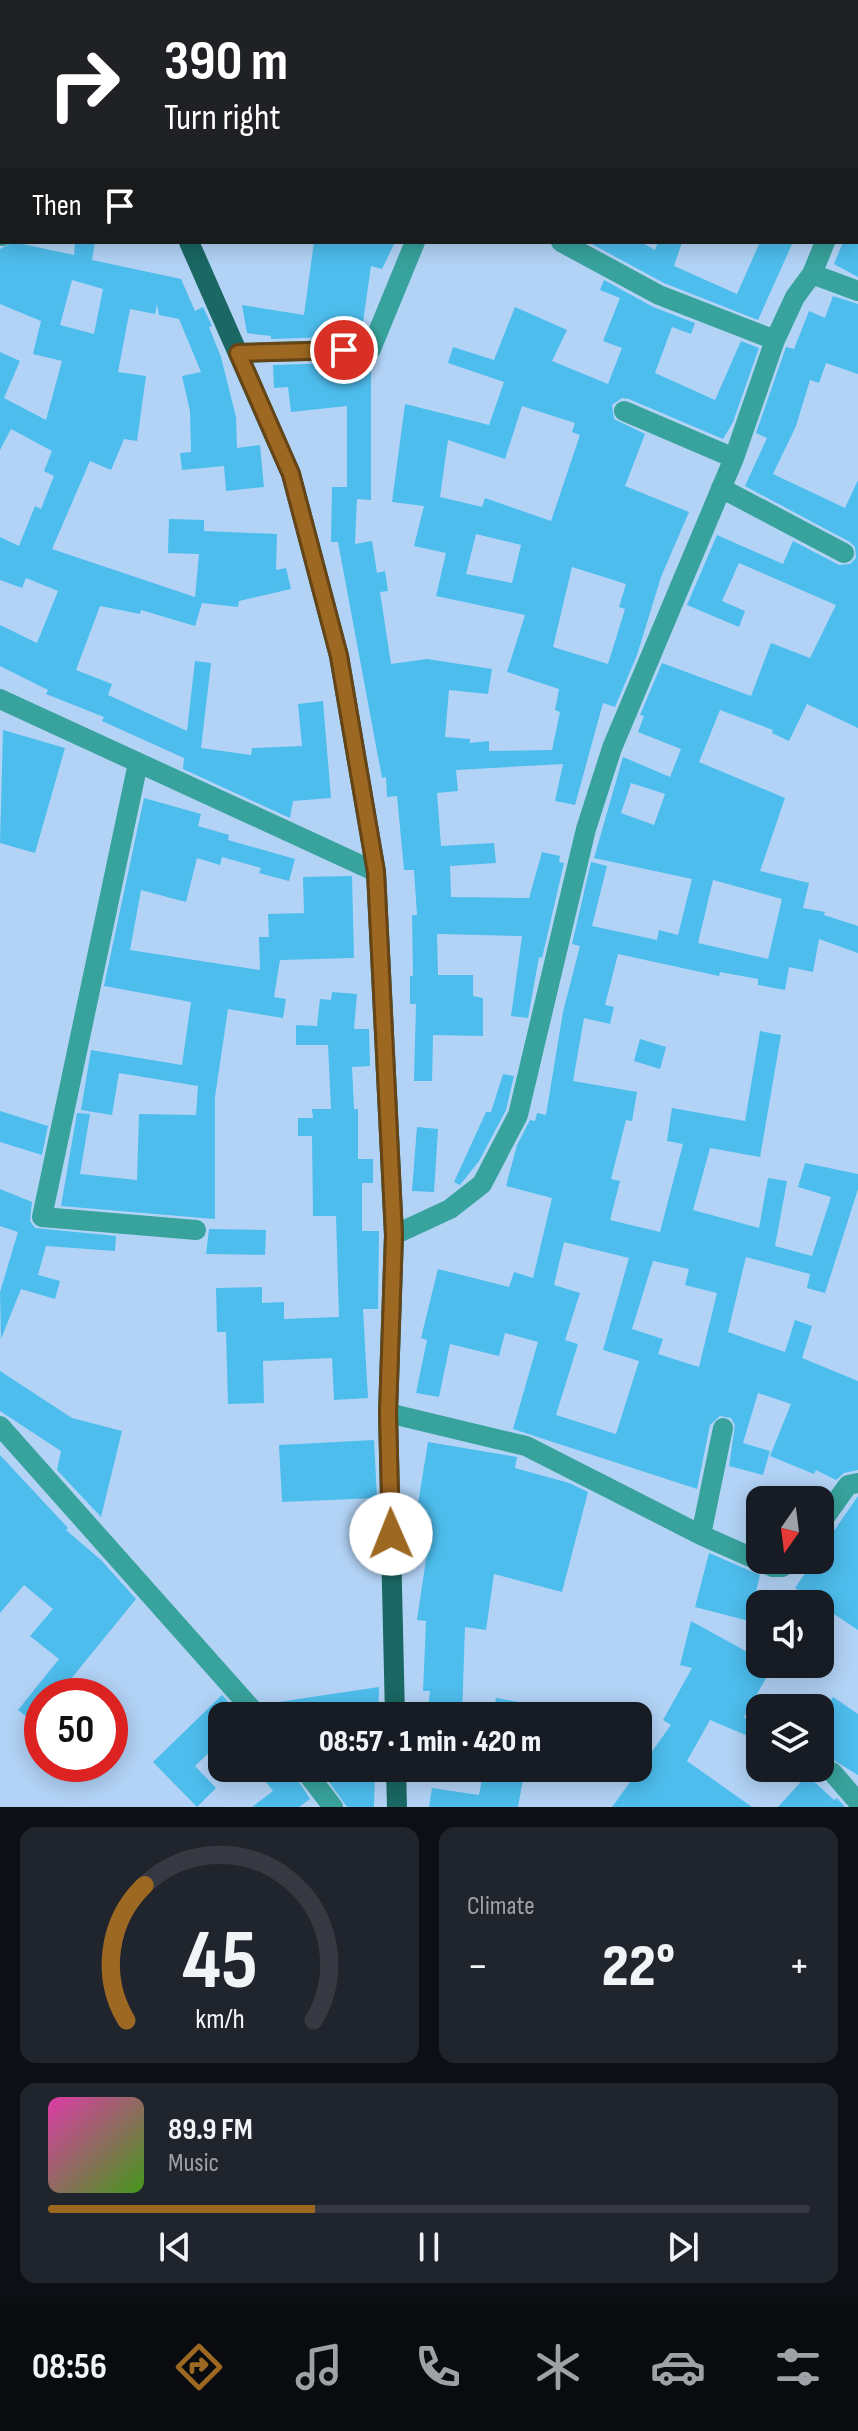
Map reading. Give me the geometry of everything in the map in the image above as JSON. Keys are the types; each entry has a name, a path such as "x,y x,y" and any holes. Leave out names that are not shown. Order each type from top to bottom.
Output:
{"main road":[{"path":"190,244 291,474 339,656 376,872 394,1235 388,1413 395,1702"},
{"path":"396,1782 397,1807"}],"street":[{"path":"238,353 371,349 414,244"},
{"path":"565,244 659,295 775,340"},
{"path":"394,1235 450,1209 482,1184 518,1115 582,844 612,748 734,458 775,340 795,297 812,274 824,244"},
{"path":"812,274 858,291"},
{"path":"624,411 734,458"},
{"path":"721,488 844,553"},
{"path":"0,699 376,872"},
{"path":"138,763 42,1217 196,1230"},
{"path":"388,1413 526,1446 746,1555"},
{"path":"0,1426 246,1702"},
{"path":"701,1535 723,1428"},
{"path":"834,1504 848,1485 858,1483"},
{"path":"834,1774 858,1802"},
{"path":"314,1782 333,1807"}],"building":[{"path":"9,244 22,244 74,255 75,244 95,244 92,260 181,279 195,311 203,307 212,326 209,327 221,357 236,417 237,448 260,445 264,487 226,491 224,466 182,470 180,453 191,452 190,411 182,376 201,372 179,319 159,315 157,304 155,314 130,309 118,372 146,376 137,441 124,439 111,470 90,461 52,549 195,597 199,554 168,553 169,519 204,520 204,531 277,534 276,570 286,568 291,589 239,601 238,607 202,603 195,626 141,610 140,614 100,606 76,670 112,684 108,695 187,731 195,661 211,663 201,748 251,755 252,748 302,746 298,704 323,701 331,798 293,801 290,818 183,769 184,758 102,721 104,717 46,694 48,690 0,666 0,625 37,643 58,591 26,578 22,588 0,580 0,537 19,546 35,506 41,509 54,476 44,471 52,451 11,429 0,450 0,352 20,361 4,398 46,420 62,361 33,354 41,321 0,304 0,249","holes":["72,280 103,289 94,334 60,325"]},
{"path":"314,244 394,244 382,269 371,266 361,336 271,339 271,336 247,333 242,305 304,315"},
{"path":"592,244 644,244 655,250 657,244 681,244 674,266 737,294 759,244 792,244 758,320 664,283"},
{"path":"842,244 858,244 858,277 834,264"},
{"path":"604,280 653,307 695,323 691,334 672,327 655,373 715,400 741,341 759,348 733,422 723,439 629,399 622,398 612,405 614,419 645,434 625,486 689,512 661,577 637,655 615,707 603,703 575,805 555,801 563,764 456,770 458,791 437,793 441,846 494,843 496,863 450,866 451,897 529,898 542,852 560,856 559,862 564,863 542,958 539,957 528,1018 511,1016 522,936 437,934 438,975 473,975 473,996 483,998 483,1036 433,1035 432,1081 414,1081 416,1004 410,1004 410,976 413,976 412,915 417,915 414,870 404,870 397,796 387,797 386,777 382,778 338,542 331,542 332,487 347,487 347,406 291,412 288,387 274,388 273,365 371,362 371,500 357,499 355,544 372,541 377,573 385,571 388,591 380,592 391,664 427,659 492,669 488,694 449,690 445,737 470,739 470,743 489,741 489,751 552,750 560,712 555,710 559,689 507,672 525,615 436,596 446,553 414,546 424,506 392,502 405,404 489,425 504,382 448,363 453,347 494,360 515,307 567,330 552,361 608,384 622,348 603,341 620,298 600,290","holes":["522,406 575,423 572,432 580,435 551,521 485,498 482,507 440,497 448,440 505,459","476,534 521,545 512,583 466,574","572,567 626,584 619,607 625,609 608,664 553,647"]},
{"path":"833,296 858,304 858,374 826,363 819,383 810,380 796,426 773,474 845,508 858,480 858,728 807,704 789,741 772,733 773,730 720,710 699,762 785,798 760,871 809,883 803,908 825,912 824,915 858,926 858,953 819,939 813,972 789,967 785,990 758,985 758,979 720,972 719,976 618,954 605,1005 614,1007 610,1024 584,1018 573,1081 637,1092 632,1121 626,1120 611,1179 620,1181 610,1220 660,1232 683,1144 667,1141 672,1108 745,1121 760,1031 781,1035 760,1157 710,1148 693,1210 759,1228 768,1178 787,1181 775,1246 812,1256 831,1197 798,1187 805,1163 858,1174 858,1189 825,1293 807,1288 810,1274 746,1257 728,1332 785,1352 795,1320 812,1326 802,1358 858,1381 858,1470 844,1473 836,1480 816,1470 814,1474 770,1456 791,1404 758,1393 743,1443 770,1451 763,1475 729,1466 735,1425 731,1418 720,1416 710,1425 697,1489 513,1429 538,1342 505,1333 499,1356 450,1344 439,1397 416,1393 427,1340 421,1338 438,1269 509,1287 514,1272 533,1278 552,1198 506,1186 517,1145 530,1120 535,1121 537,1113 546,1115 563,1012 580,946 572,944 591,862 607,866 592,926 657,940 659,930 678,935 692,879 594,858 623,757 670,777 681,749 638,732 644,716 640,715 662,663 751,696 771,643 810,658 836,605 739,563 722,601 745,611 739,627 687,605 717,535 783,564 793,541 839,565 850,564 856,558 855,547 850,542 745,486 767,438 756,433 786,347 794,349 809,311 825,318","holes":["631,783 665,794 654,825 621,813","713,880 782,899 768,959 698,943","564,1242 629,1258 603,1350 639,1361 616,1434 556,1415 578,1344 565,1340 580,1293 554,1285","653,1261 689,1269 685,1285 717,1293 699,1367 658,1354 663,1339 632,1329"]},
{"path":"3,730 65,748 35,853 0,843"},
{"path":"144,798 201,814 198,826 229,835 228,840 295,859 289,881 259,873 261,868 222,857 220,865 197,858 186,902 141,890 130,950 260,970 259,937 269,937 268,914 304,913 303,877 352,876 354,958 280,960 274,997 286,999 283,1018 228,1009 215,1097 215,1219 61,1206 77,1113 90,1114 80,1174 137,1180 139,1114 196,1115 198,1086 119,1073 112,1115 81,1110 91,1050 182,1065 191,1002 104,986"},
{"path":"332,992 357,994 354,1029 369,1029 370,1066 352,1067 354,1109 358,1109 358,1159 373,1159 373,1183 362,1183 362,1231 379,1231 378,1309 363,1309 368,1398 334,1400 332,1358 263,1361 264,1403 228,1404 226,1332 217,1332 216,1288 262,1287 262,1303 284,1302 284,1319 339,1317 336,1216 313,1216 312,1136 298,1136 298,1118 313,1118 312,1109 331,1109 328,1045 296,1045 296,1025 317,1026 320,999 331,1000"},
{"path":"640,1039 666,1047 660,1069 634,1061"},
{"path":"503,1074 514,1076 506,1110 479,1161 460,1185 454,1182 486,1112 491,1112"},
{"path":"0,1111 48,1126 42,1155 0,1142"},
{"path":"417,1127 438,1129 434,1192 412,1191"},
{"path":"0,1189 32,1202 30,1221 35,1228 116,1236 115,1251 46,1246 38,1275 60,1281 55,1299 21,1289 1,1339 0,1292 18,1232 0,1226"},
{"path":"209,1229 266,1230 265,1255 206,1254"},
{"path":"0,1371 72,1418 122,1431 101,1517 57,1470 61,1451 0,1411"},
{"path":"374,1440 377,1498 282,1502 279,1445"},
{"path":"428,1442 517,1457 515,1468 569,1483 588,1492 562,1592 494,1574 486,1630 465,1627 462,1702 429,1702 430,1691 423,1691 426,1621 417,1620 432,1519 416,1516"},
{"path":"0,1455 68,1528 66,1530 101,1560 136,1599 72,1678 44,1678 59,1659 30,1636 53,1609 24,1585 0,1613"},
{"path":"858,1496 858,1630 834,1614 834,1590 795,1588 804,1574 834,1574 834,1531"},
{"path":"709,1553 746,1569 746,1574 760,1575 756,1590 746,1590 746,1620 695,1607"},
{"path":"691,1621 746,1651 746,1678 766,1678 757,1694 746,1694 746,1735 710,1720 687,1761 752,1807 612,1807 630,1782 652,1782 652,1751 671,1725 663,1720 692,1668 680,1665"},
{"path":"379,1687 378,1702 278,1702"},
{"path":"222,1695 228,1702 215,1702"},
{"path":"496,1698 519,1702 495,1702"},
{"path":"834,1698 858,1714 858,1775 834,1760"},
{"path":"208,1709 208,1753 195,1766 216,1788 197,1807 153,1762"},
{"path":"266,1782 299,1782 310,1799 299,1807 252,1807 273,1791"},
{"path":"329,1782 375,1782 374,1807 347,1807"},
{"path":"481,1782 522,1782 518,1807 429,1807 432,1788 479,1795"},
{"path":"801,1782 815,1782 845,1807 778,1807"}],"route":[{"path":"344,350 238,353 291,474 339,656 376,872 394,1235 388,1413 391,1534"}]}
